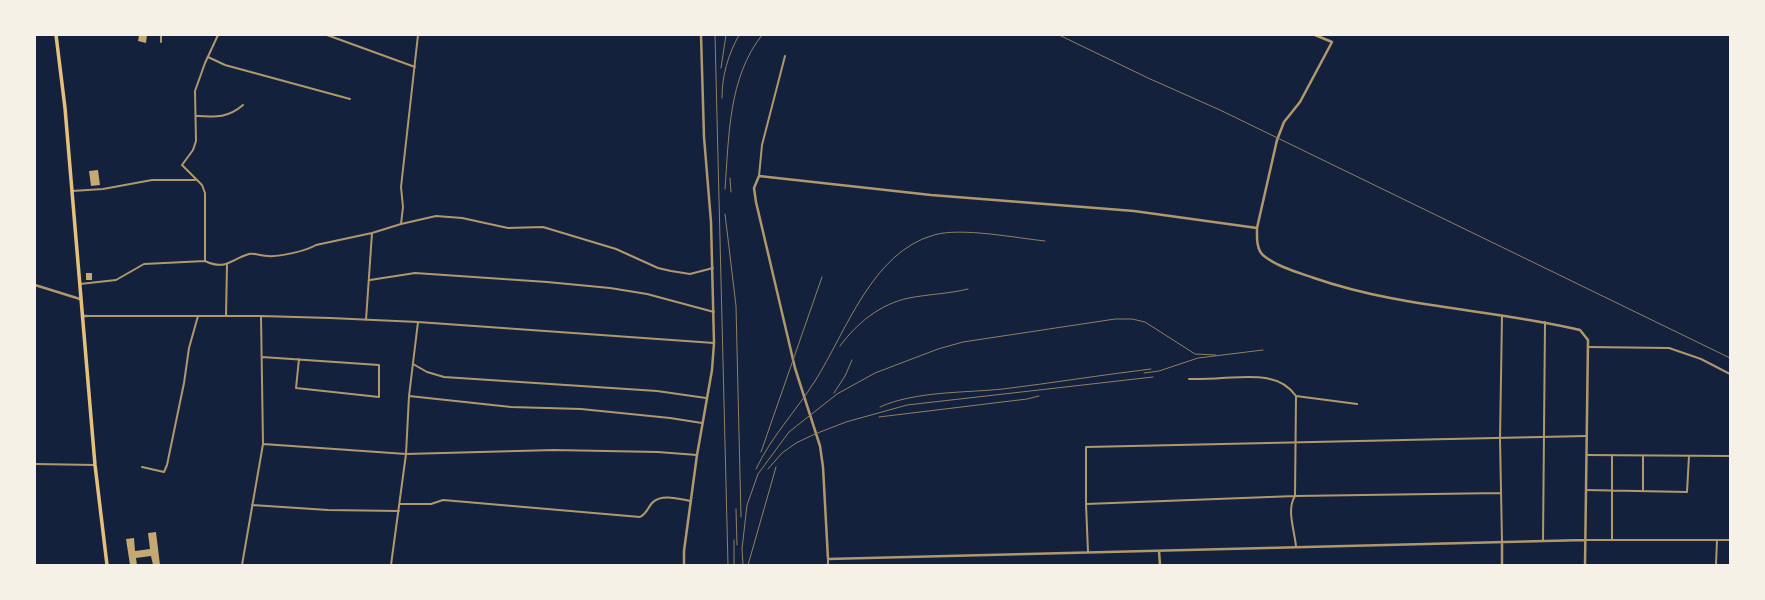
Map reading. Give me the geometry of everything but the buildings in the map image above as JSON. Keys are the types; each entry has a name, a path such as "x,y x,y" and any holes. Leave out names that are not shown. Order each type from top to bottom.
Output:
{"highway":[{"path":"56,35 95,465 107,565"}],"street":[{"path":"161,35 161,42"},
{"path":"205,261 205,193 202,185 195,180 182,165 193,150 196,141 196,116 194,107 195,91 218,35"},
{"path":"327,35 415,67"},
{"path":"402,224 403,207 401,187 418,35"},
{"path":"684,565 697,455 712,370 714,343 713,268 704,137 701,35"},
{"path":"1315,35 1332,42 1300,102 1284,122 1277,140 1258,228 1259,248 1263,256 1285,268 1345,289 1400,301 1502,314 1580,330 1588,340 1585,565"},
{"path":"785,56 762,145 759,176 754,188 795,368 820,446 823,467 828,565"},
{"path":"208,57 224,65 350,100"},
{"path":"196,116 217,116 234,113 244,105"},
{"path":"759,176 931,195 1134,211 1258,228"},
{"path":"71,191 103,189 152,180 195,180"},
{"path":"79,284 116,280 144,264 205,261 213,264 227,265 250,254 269,257 309,250 316,245 372,233 436,216 462,218 508,228 543,227 616,248 658,268 690,274 713,268"},
{"path":"366,320 370,280 372,233"},
{"path":"226,316 227,265"},
{"path":"370,280 415,273 547,282 610,288 647,294 714,312"},
{"path":"35,285 80,299"},
{"path":"1502,314 1500,439 1502,565"},
{"path":"81,316 261,316 418,322 714,343"},
{"path":"142,467 164,472 167,465 184,383 189,348 198,316"},
{"path":"242,565 263,444 261,316"},
{"path":"391,565 406,454 409,396 418,322"},
{"path":"1543,541 1545,322"},
{"path":"1588,346 1669,348 1701,359 1730,374"},
{"path":"262,357 299,359 379,365 379,397 296,388 299,359"},
{"path":"413,364 427,372 444,377 657,391 706,398"},
{"path":"1188,379 1246,376 1263,378 1280,381 1291,389 1296,396 1294,441 1295,496 1291,502 1291,518 1297,548"},
{"path":"409,396 511,408 581,409 670,418 702,423"},
{"path":"1296,396 1357,404"},
{"path":"1088,552 1086,446 1294,441 1500,439 1506,437 1586,436"},
{"path":"263,444 406,454 554,450 658,452 697,455"},
{"path":"1587,455 1730,456"},
{"path":"1612,455 1612,540"},
{"path":"1643,456 1643,490"},
{"path":"1586,490 1688,491 1689,456"},
{"path":"35,464 95,465"},
{"path":"1086,504 1295,496 1501,493"},
{"path":"400,504 431,504 442,500 640,517 647,513 652,502 659,499 668,498 691,501"},
{"path":"252,505 335,510 399,511"},
{"path":"1716,565 1717,540"},
{"path":"828,559 1297,548 1502,541 1730,540"},
{"path":"1160,551 1160,565"}],"railway":[{"path":"715,35 728,565"},
{"path":"721,68 726,35"},
{"path":"722,98 726,65 739,35"},
{"path":"725,189 732,109 736,89 742,70 762,35"},
{"path":"1059,35 1148,78 1220,110 1730,358"},
{"path":"730,178 731,192"},
{"path":"725,214 736,306 741,517"},
{"path":"756,469 776,435 815,381 863,296 877,276 894,258 912,244 934,235 945,233 973,233 1045,241"},
{"path":"761,452 822,277"},
{"path":"840,346 862,322 888,305 909,298 968,289"},
{"path":"743,565 742,549 747,505 758,474 789,432 837,394 875,373 938,349 963,342 1115,319 1132,319 1145,322 1195,354 1216,355"},
{"path":"1144,373 1159,371 1198,358 1263,350"},
{"path":"834,393 845,376 852,360"},
{"path":"880,407 908,398 924,395 1003,389 1151,369"},
{"path":"768,469 782,453 796,443 815,434 846,422 907,405 1153,377"},
{"path":"879,417 1027,399 1039,396"},
{"path":"748,565 776,467"},
{"path":"736,509 737,545"},
{"path":"734,540 734,565"}]}
